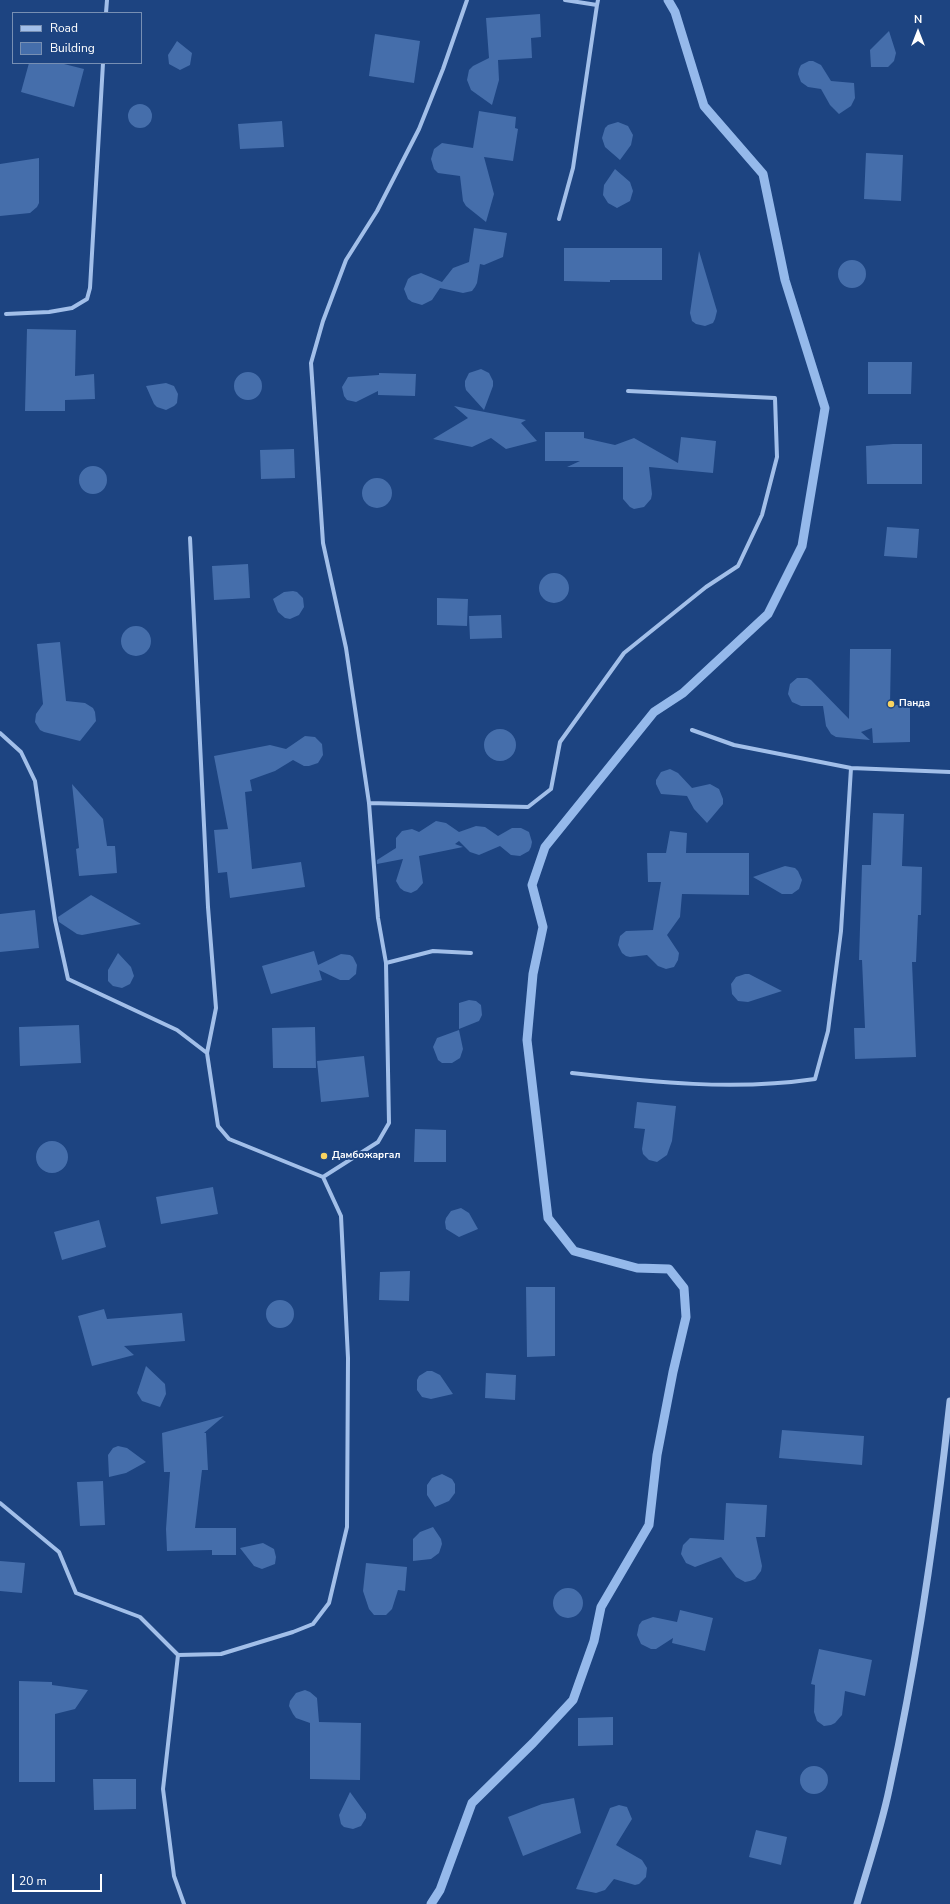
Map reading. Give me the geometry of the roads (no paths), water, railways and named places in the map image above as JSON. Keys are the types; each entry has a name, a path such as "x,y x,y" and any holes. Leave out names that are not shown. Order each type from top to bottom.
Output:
{"street":[{"path":"106,12 107,0"},
{"path":"323,1177 378,1142 389,1123 386,963 378,918 369,803 346,648 323,543 311,363 323,321 346,260 377,211 419,129 443,69 467,0"},
{"path":"565,0 597,5"},
{"path":"559,219 574,168 598,0"},
{"path":"6,314 49,312 72,308 87,299 90,288 103,64"},
{"path":"369,803 528,807 551,789 560,742 624,653 706,587 738,566 762,515 777,457 775,398 628,391"},
{"path":"0,1503 59,1552 76,1593 140,1617 178,1655 221,1654 293,1632 313,1624 329,1603 347,1527 348,1358 341,1216 323,1177 229,1139 218,1126 207,1053 216,1008 208,907 190,538"},
{"path":"692,730 734,746 851,768 950,772"},
{"path":"0,733 21,752 35,781 55,920 68,979 177,1030 207,1053"},
{"path":"572,1073 644,1082 738,1085 778,1084 815,1079 828,1031 841,931 851,768"},
{"path":"386,963 432,951 471,953"},
{"path":"857,1904 889,1792 917,1648 941,1488 950,1401"},
{"path":"178,1655 164,1789 174,1876 184,1904"}],"waterway":[{"path":"431,1904 440,1890 472,1803 533,1743 573,1700 594,1641 601,1607 649,1525 657,1455 673,1372 686,1317 684,1288 669,1269 637,1268 574,1251 548,1218 527,1040 533,974 543,927 532,885 545,847 654,712 683,693 768,614 802,546 825,408 785,280 763,174 704,106 675,12 668,0"}],"place":[{"name":"Панда","path":"891,704"},
{"name":"Дамбожаргал","path":"324,1156"}]}
